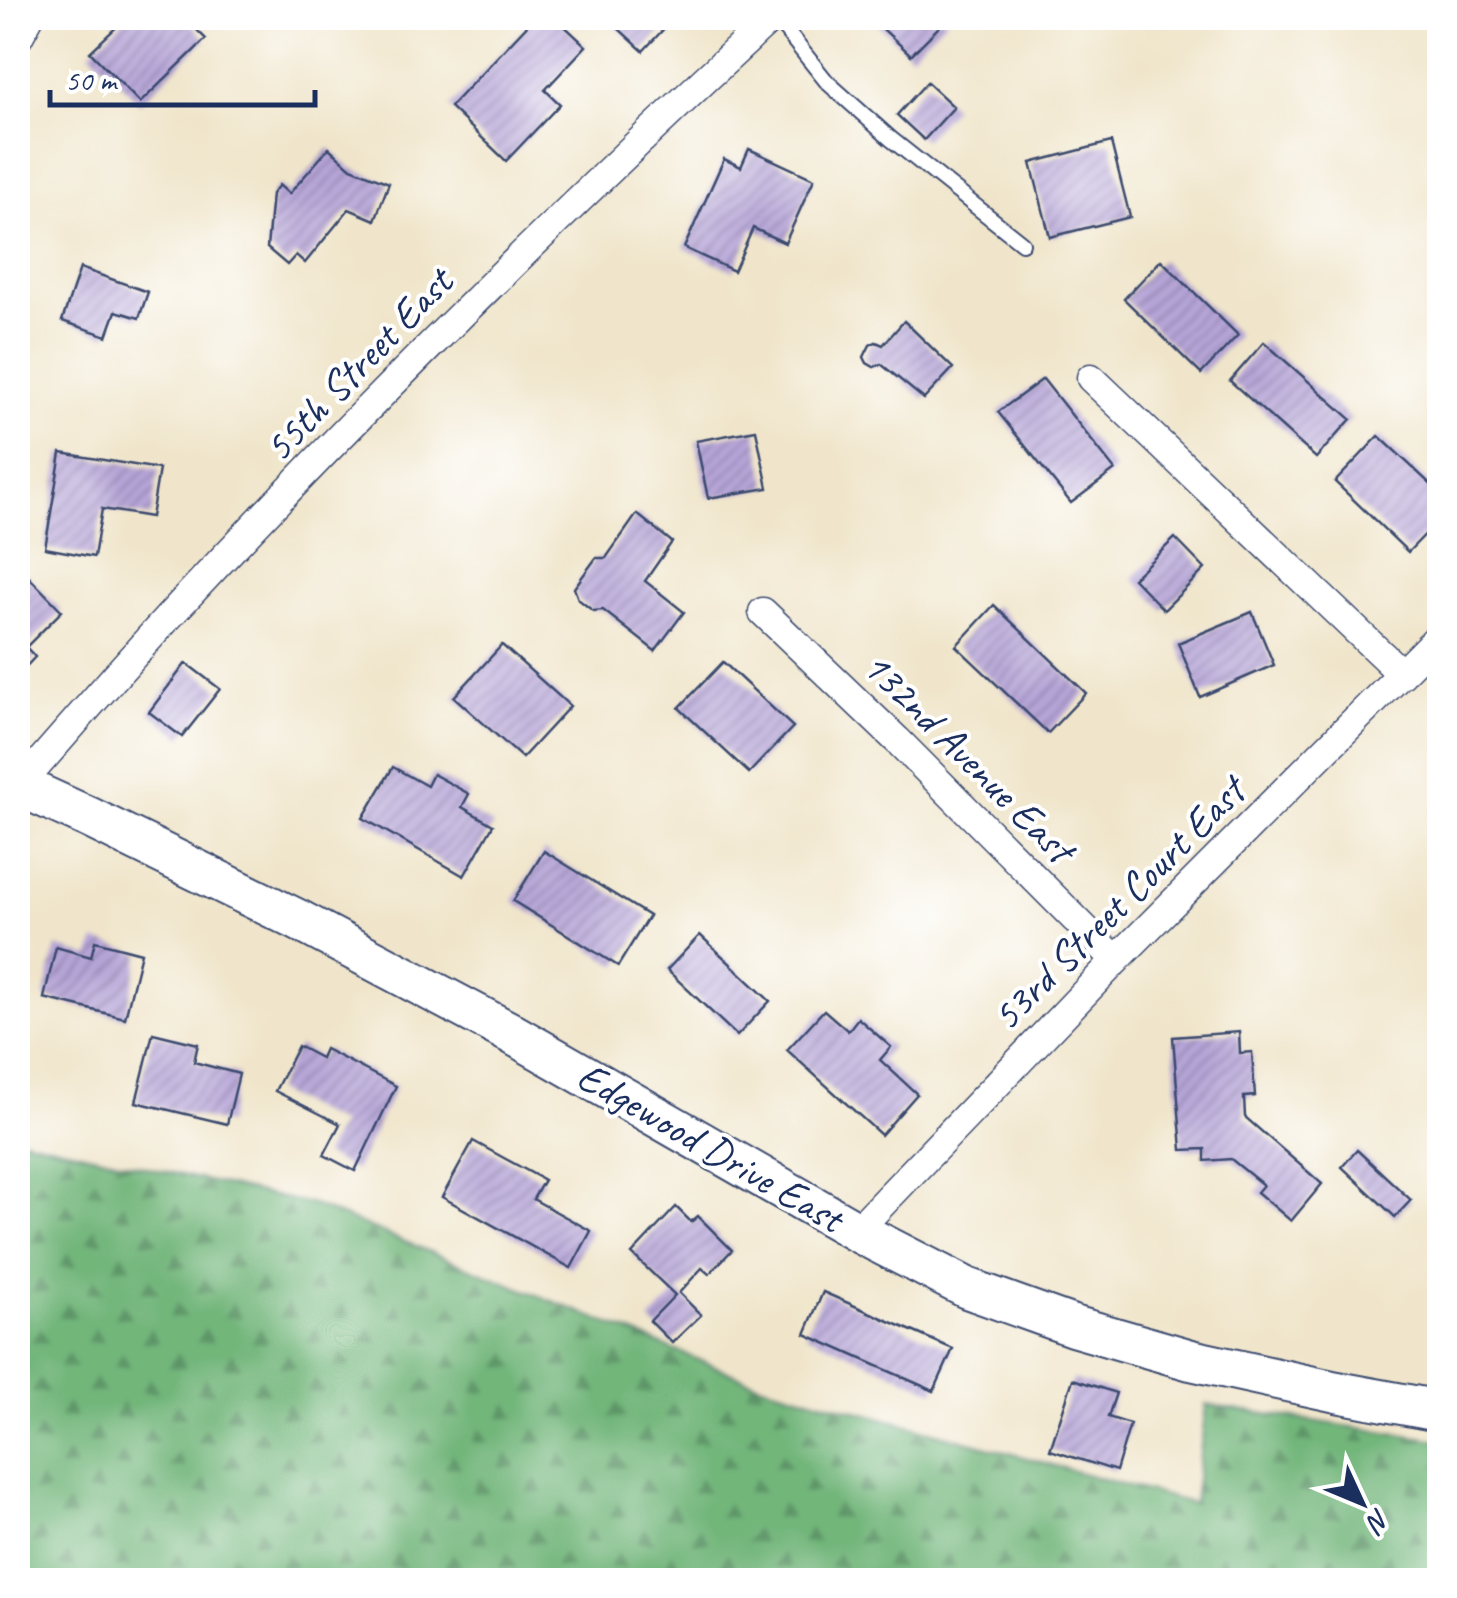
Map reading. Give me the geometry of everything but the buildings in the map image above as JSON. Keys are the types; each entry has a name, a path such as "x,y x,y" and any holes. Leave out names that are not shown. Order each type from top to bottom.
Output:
{"street":[{"path":"18,38 28,18"},
{"name":"55th Street East","path":"18,785 174,610 340,438 586,190 774,18"},
{"path":"1092,378 1402,674"},
{"name":"132nd Avenue East","path":"763,612 1116,960"},
{"name":"53rd Street Court East","path":"856,1231 1116,960 1440,636"},
{"name":"Edgewood Drive East","path":"18,785 298,920 509,1032 856,1231 968,1288 1073,1326 1191,1360 1440,1412"}],"lane":[{"path":"774,18 827,82 1022,243"}],"green space":[{"path":"18,1138 313,1205 759,1384 1194,1504 1206,1405 1439,1440 1439,1580 29,1580 18,1576"}]}
